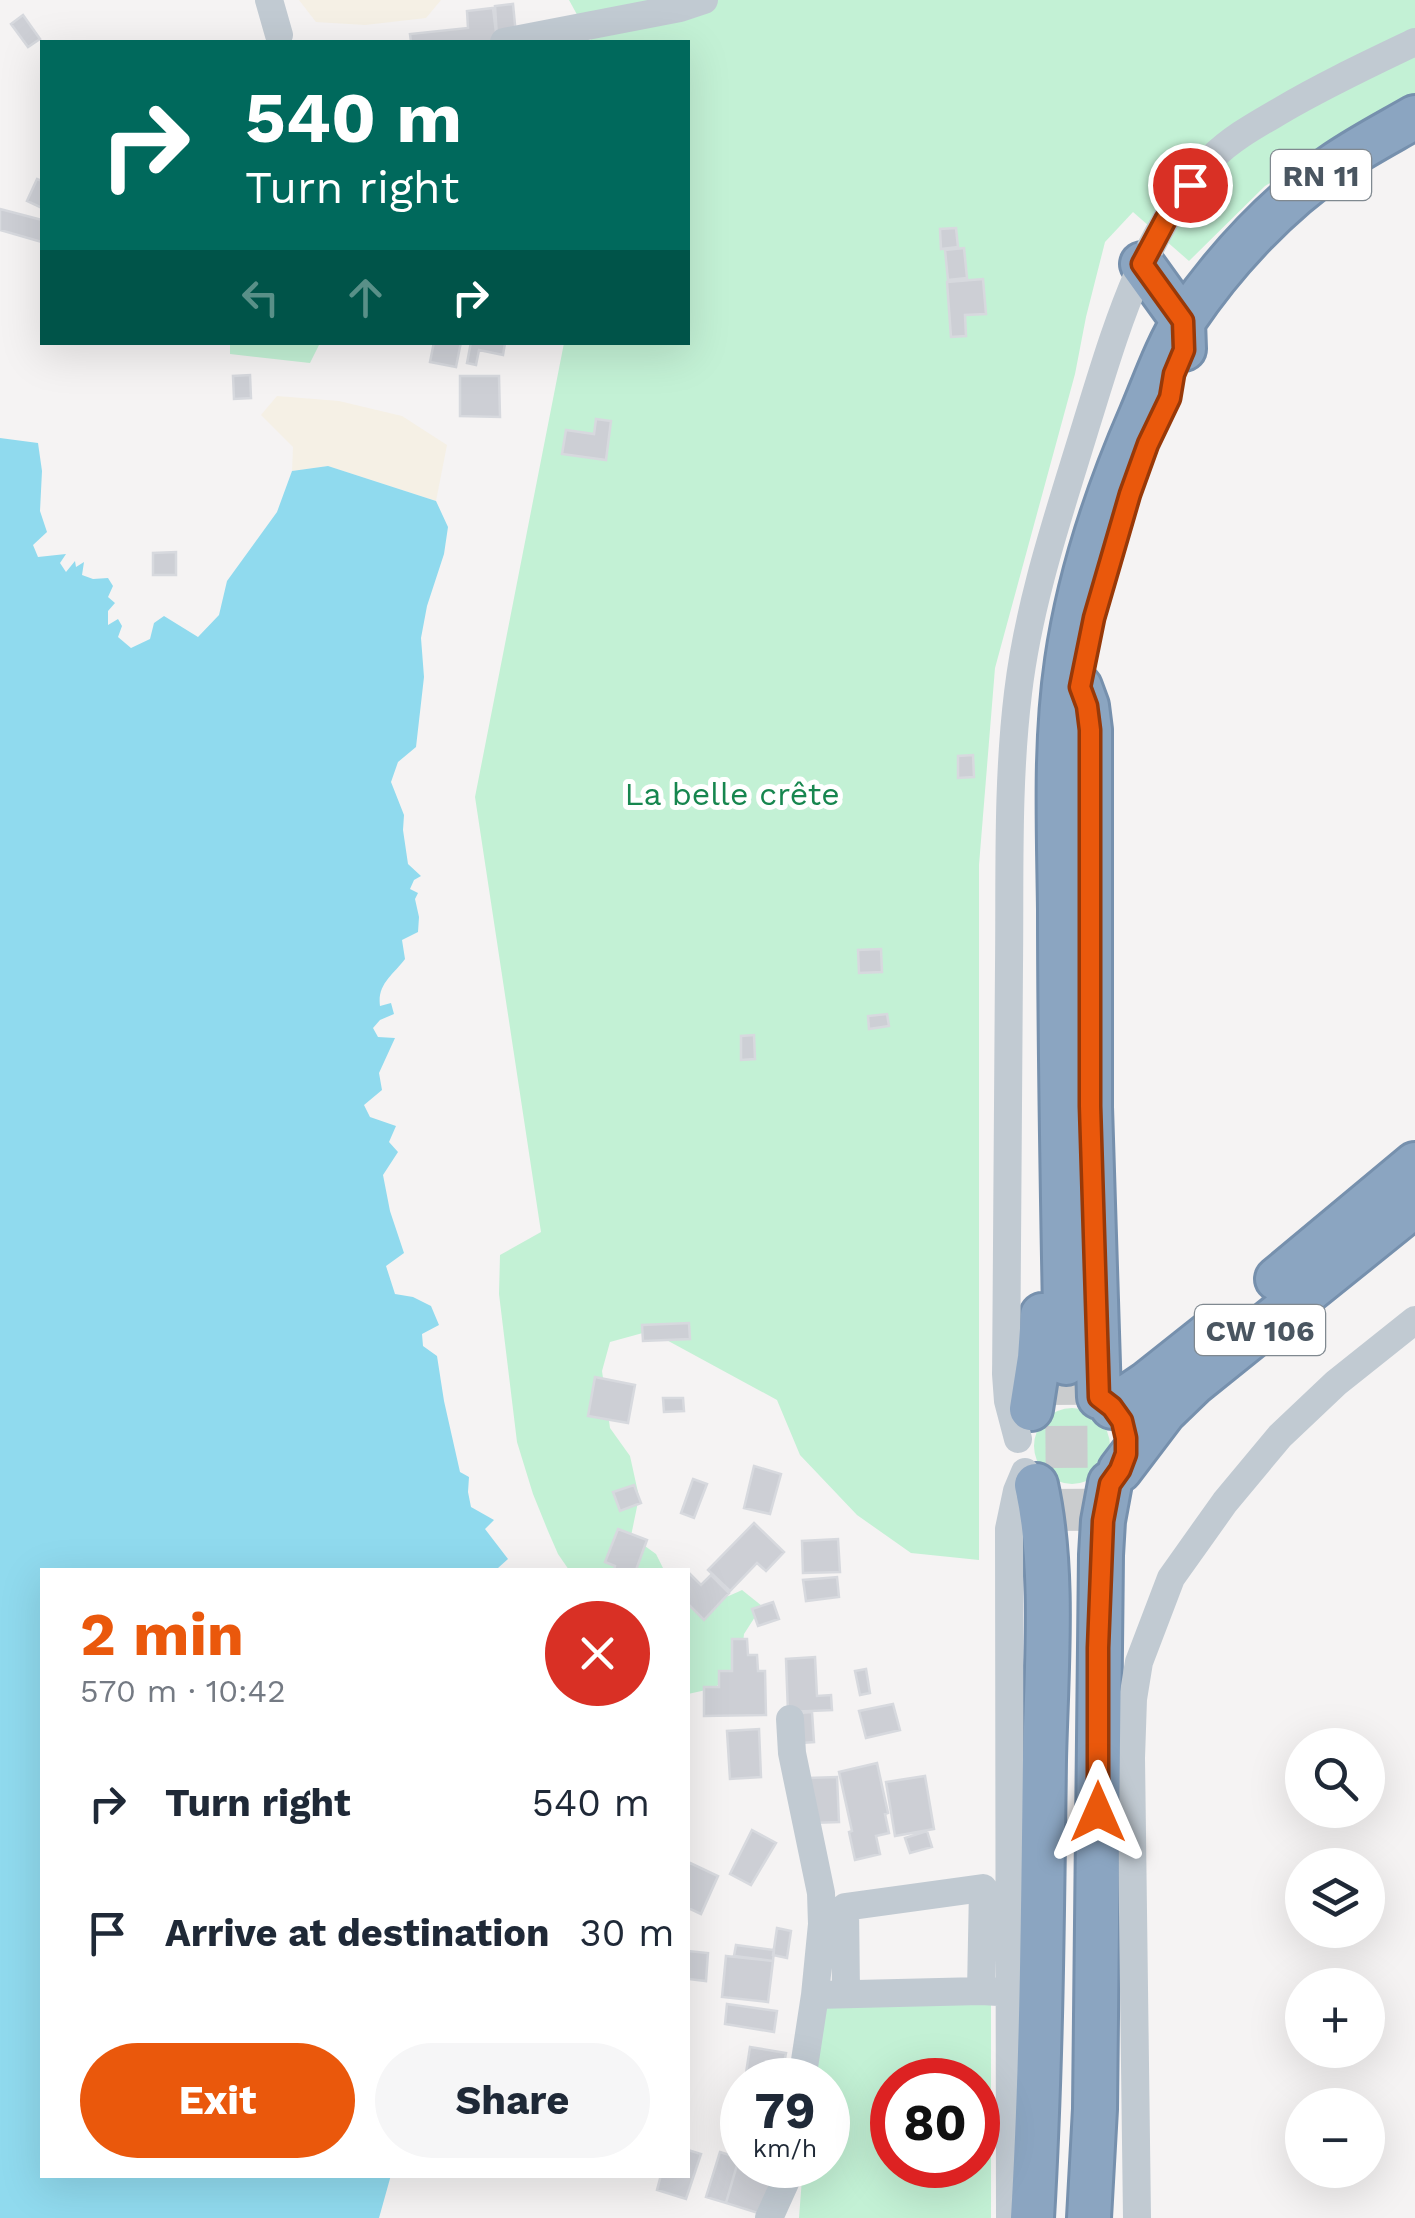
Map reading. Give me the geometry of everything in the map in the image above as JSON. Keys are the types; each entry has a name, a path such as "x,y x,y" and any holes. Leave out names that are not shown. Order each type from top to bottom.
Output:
{"highway":[{"name":"RN 11","path":"1090,1372 1073,678 1082,590 1110,493 1183,321 1276,211 1336,164 1415,117"},
{"name":"RN 11","path":"1073,678 1148,444 1200,342 1267,247 1303,211 1415,135"},
{"path":"1144,259 1183,270 1195,269 1240,251"},
{"path":"1144,259 1183,321 1184,350 1170,398"},
{"path":"1032,2218 1046,1607 1042,1513 1028,1451 1042,1317 1036,918 1038,778 1046,723 1073,678"},
{"name":"CW 106","path":"1090,1372 1146,1384 1415,1164"},
{"name":"CW 106","path":"1115,1477 1164,1412 1194,1384 1415,1205"},
{"path":"1115,1477 1097,1493 1082,1498 1050,1494 1028,1451 1045,1396 1063,1390 1082,1390 1105,1348 1115,1361 1131,1368 1144,1368 1191,1348"},
{"path":"1089,2218 1095,2109 1100,1555 1103,1521 1126,1454 1122,1421 1090,1372"},
{"path":"1052,2218 1065,2001 1073,1531 1081,2064 1075,2218"}],"street":[{"path":"269,0 283,40"},
{"path":"514,40 704,0"},
{"path":"1010,2218 1009,1529 1028,1451 1008,1401 1006,1374 1010,812 1018,690 1032,614 1062,498 1100,378 1144,259 1166,219 1213,158 1238,135 1415,42"},
{"path":"1140,2217 1131,1758 1139,1662 1171,1578 1250,1469 1336,1383 1415,1320"},
{"path":"790,1719 792,1754 821,1893 822,1924 805,2058"},
{"path":"846,1992 845,1907 983,1888 981,1990"},
{"path":"815,1995 981,1990 1010,1993"},
{"path":"769,2218 783,2188"}],"green space":[{"name":"La belle crête","path":"569,0 1415,0 1415,94 1265,186 1189,261 1133,212 1105,242 1075,374 995,668 979,865 979,1560 911,1553 857,1515 800,1455 777,1400 650,1331 610,1342 602,1371 610,1428 630,1456 639,1497 631,1536 656,1554 663,1568 568,1568 533,1494 517,1442 499,1294 500,1255 541,1232 475,797 564,345 690,345 690,40 591,40"},
{"path":"230,345 319,345 310,363 230,354"},
{"path":"1072,1408 1099,1419 1110,1446 1099,1473 1072,1484 1045,1473 1034,1446 1045,1419"},
{"path":"742,1590 762,1606 744,1634 741,1662 715,1688 690,1694 690,1594 715,1599"},
{"path":"816,2003 991,2004 991,2058 870,2058 870,2188 991,2188 991,2218 799,2218 801,2188 850,2188 850,2058 812,2058"}],"sand":[{"path":"299,0 441,0 426,18 365,25 316,22"},
{"path":"277,396 339,401 402,416 447,445 436,501 328,466 292,471 293,447 261,415"}],"water":[{"path":"0,438 38,443 42,471 40,511 47,532 33,545 38,557 66,554 60,563 66,572 75,561 76,567 84,562 82,575 108,578 113,586 108,597 115,603 108,611 108,625 118,619 122,626 118,637 131,648 150,639 154,623 164,616 198,637 219,615 227,581 277,512 292,471 328,466 436,501 448,527 421,638 424,677 416,747 398,762 391,782 404,815 408,864 421,876 410,889 418,893 418,932 402,940 405,959 381,992 380,1006 391,1003 394,1014 373,1028 378,1037 395,1038 379,1073 382,1090 364,1105 370,1117 396,1126 389,1142 398,1152 383,1175 404,1253 386,1266 395,1294 431,1306 439,1325 422,1334 423,1346 437,1356 460,1472 469,1477 471,1507 494,1520 485,1529 508,1559 498,1568 40,1568 40,2178 390,2178 379,2218 0,2218"}],"building":[{"path":"513,4 516,35 497,37 495,6"},
{"path":"493,8 497,40 411,40 410,34 468,28 467,11"},
{"path":"23,15 40,39 28,47 11,24"},
{"path":"37,179 40,180 40,207 27,201"},
{"path":"0,209 40,219 40,241 0,230"},
{"path":"956,228 958,247 941,249 940,229"},
{"path":"964,248 967,278 948,280 945,250"},
{"path":"983,279 986,314 965,315 966,336 951,337 947,282"},
{"path":"433,345 460,345 456,367 430,362"},
{"path":"470,345 505,345 503,355 479,350 476,365 467,363"},
{"path":"250,375 251,398 234,399 233,376"},
{"path":"460,376 499,376 500,417 460,416"},
{"path":"596,419 611,421 606,460 562,454 566,430 594,434"},
{"path":"176,552 176,575 153,575 153,553"},
{"path":"973,755 974,777 958,778 958,756"},
{"path":"881,949 882,972 859,973 858,950"},
{"path":"887,1014 889,1026 869,1029 868,1016"},
{"path":"754,1035 755,1059 741,1060 741,1036"},
{"path":"689,1323 690,1339 643,1341 642,1325"},
{"path":"595,1377 635,1385 628,1423 588,1416"},
{"path":"663,1398 683,1398 684,1411 664,1412"},
{"path":"754,1466 781,1474 770,1514 744,1508"},
{"path":"693,1479 707,1484 694,1518 681,1513"},
{"path":"634,1485 641,1503 620,1511 613,1492"},
{"path":"754,1523 784,1552 766,1571 757,1563 730,1591 708,1570"},
{"path":"618,1529 647,1540 637,1568 614,1568 605,1562"},
{"path":"838,1539 840,1572 803,1573 802,1541"},
{"path":"690,1574 701,1585 711,1575 729,1593 704,1620 690,1606"},
{"path":"837,1577 839,1597 806,1601 803,1580"},
{"path":"773,1602 779,1619 758,1626 752,1609"},
{"path":"732,1639 747,1639 748,1655 757,1655 758,1671 765,1671 766,1715 704,1716 704,1687 719,1687 719,1671 732,1671"},
{"path":"815,1657 817,1696 831,1695 832,1710 788,1712 786,1659"},
{"path":"866,1669 870,1693 860,1695 855,1671"},
{"path":"893,1704 900,1730 866,1738 859,1711"},
{"path":"812,1712 814,1742 788,1744 787,1714"},
{"path":"759,1729 761,1777 730,1779 727,1731"},
{"path":"877,1763 889,1833 876,1836 880,1854 855,1860 839,1772"},
{"path":"925,1776 934,1829 895,1836 886,1782"},
{"path":"837,1777 839,1822 810,1823 809,1778"},
{"path":"752,1830 776,1843 751,1885 730,1874"},
{"path":"927,1831 932,1847 910,1853 905,1838"},
{"path":"690,1863 718,1876 701,1914 690,1909"},
{"path":"777,1928 791,1931 787,1958 773,1955"},
{"path":"736,1945 774,1950 773,1961 734,1956"},
{"path":"690,1951 708,1953 706,1981 690,1979"},
{"path":"726,1956 773,1961 768,2002 722,1997"},
{"path":"727,2004 777,2011 774,2032 725,2024"},
{"path":"750,2047 786,2053 785,2058 748,2058"},
{"path":"690,2151 701,2154 686,2199 657,2190 660,2178 690,2178"},
{"path":"720,2152 720,2188 730,2188 726,2203 706,2197"},
{"path":"730,2188 769,2188 761,2214 726,2203"}],"tunnel":[{"path":"1066,1363 1067,1531"}],"route":[{"path":"1098,1812 1100,1555 1110,1484 1126,1454 1126,1438 1122,1421 1099,1397 1090,1106 1090,730 1080,687 1114,543 1148,444 1170,398 1184,350 1183,321 1142,264 1190,185"}]}
